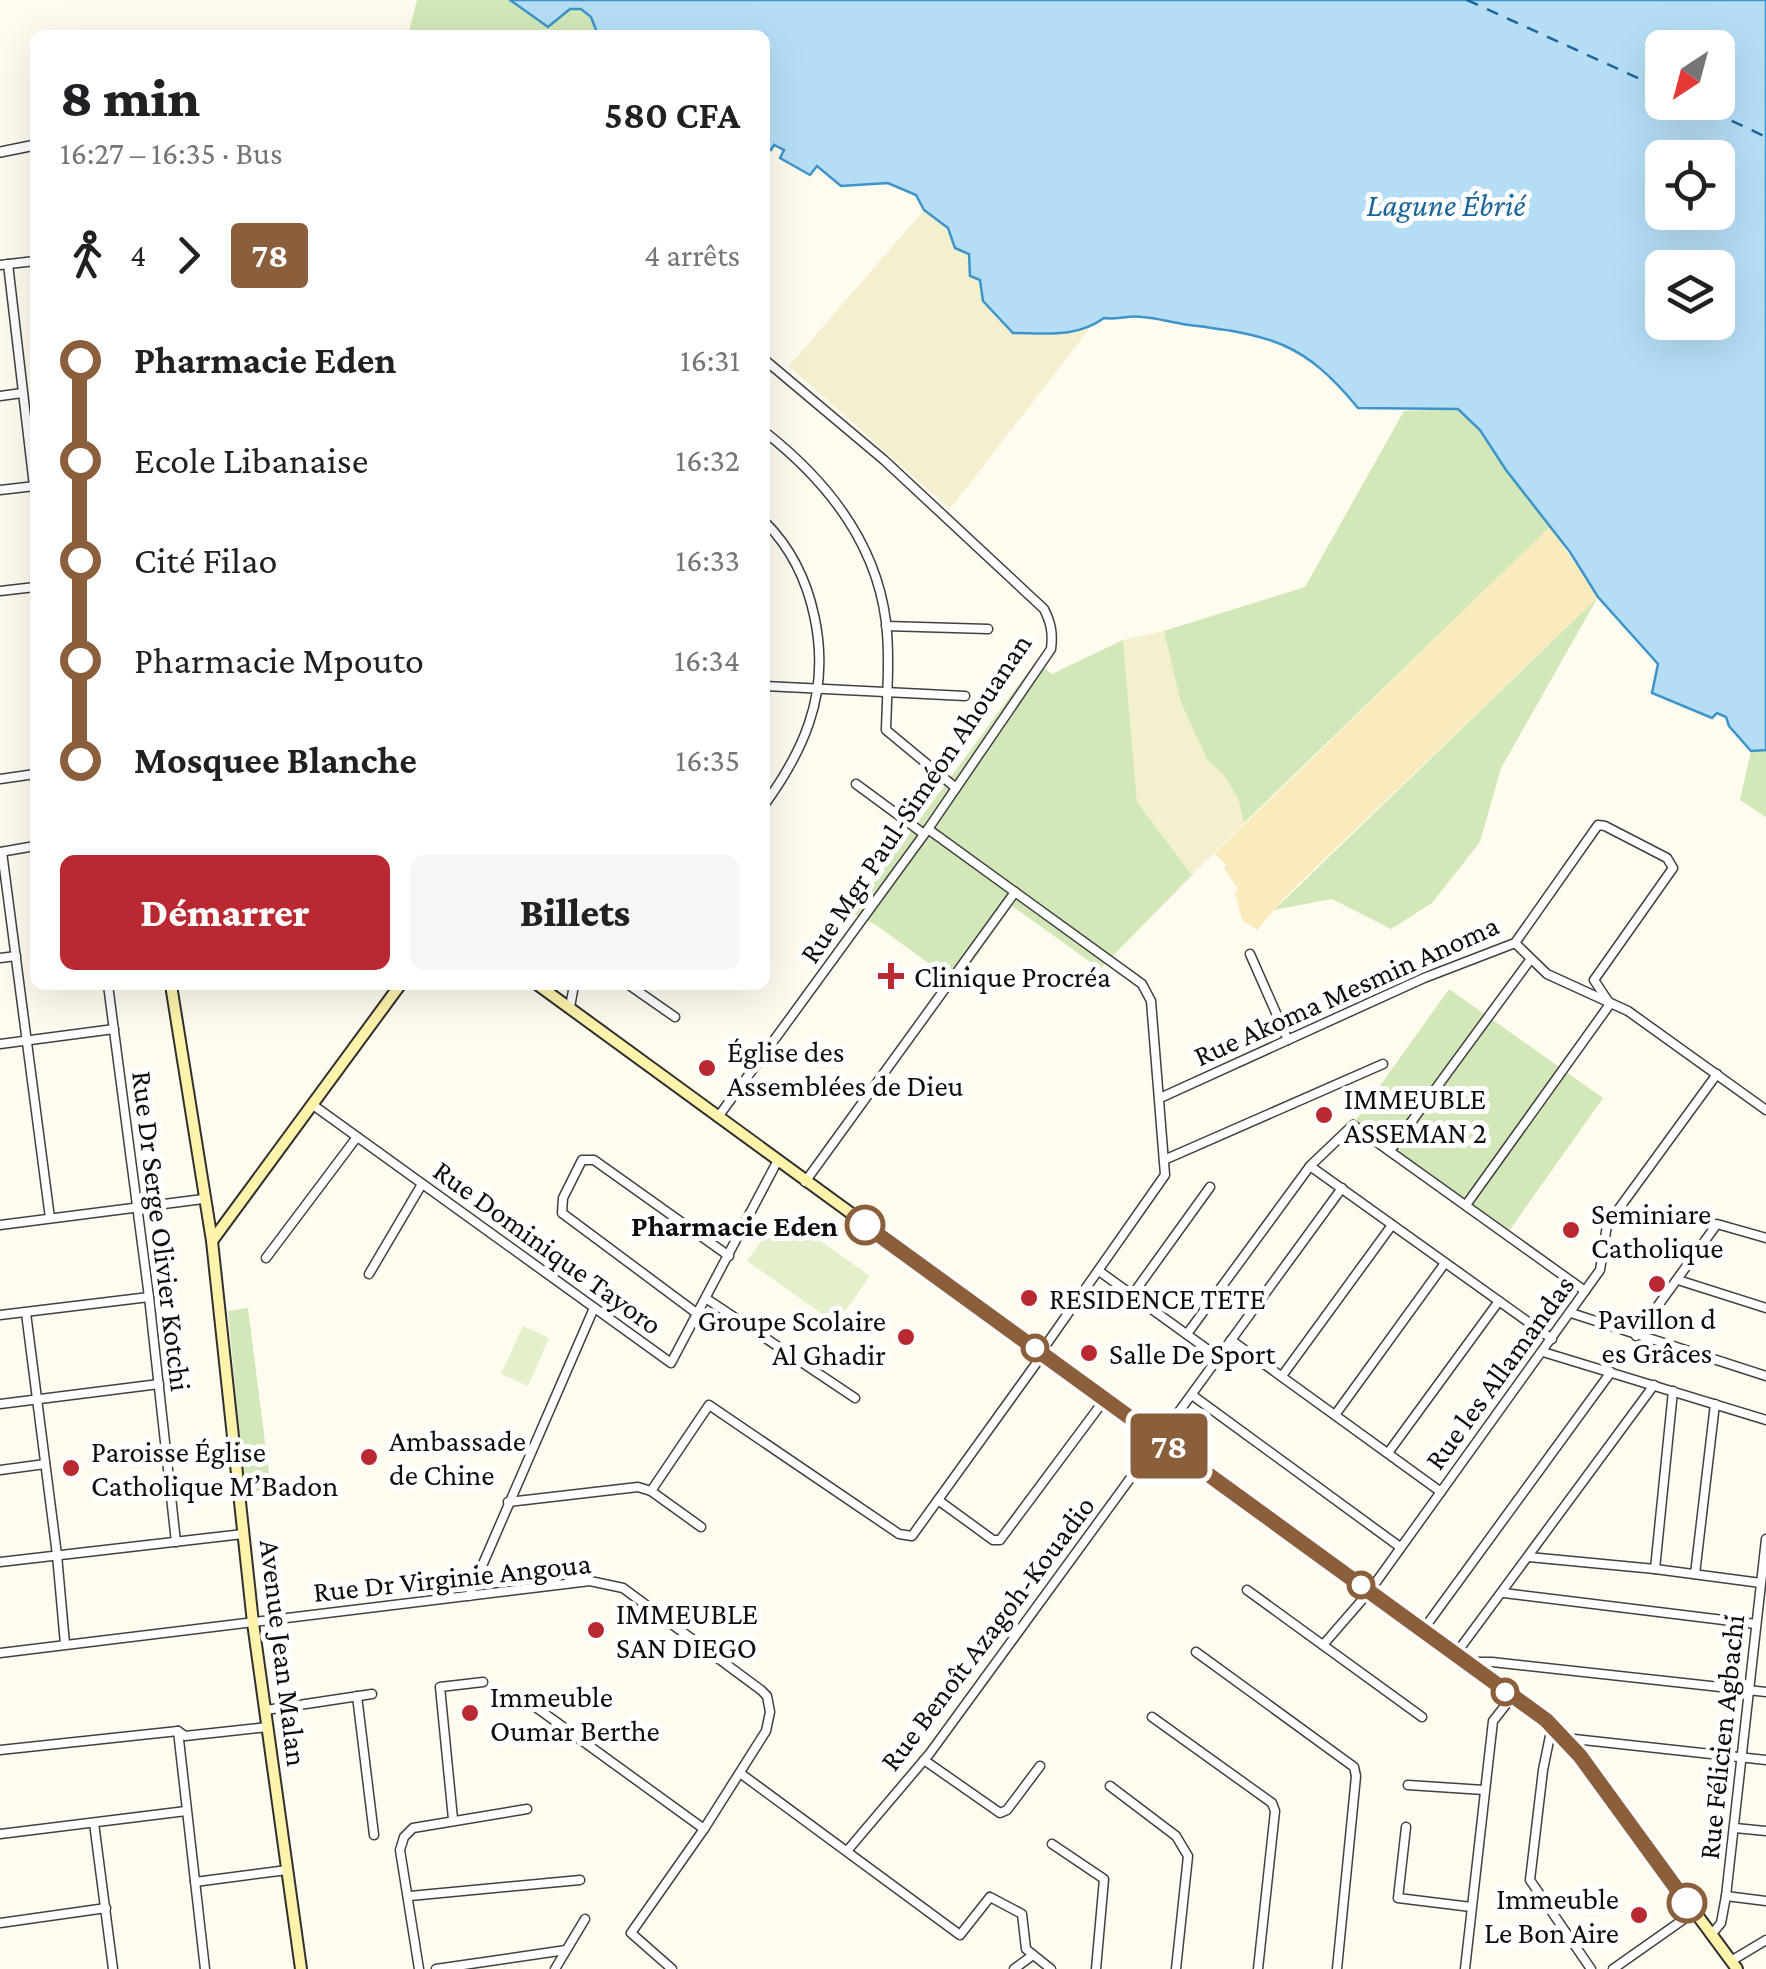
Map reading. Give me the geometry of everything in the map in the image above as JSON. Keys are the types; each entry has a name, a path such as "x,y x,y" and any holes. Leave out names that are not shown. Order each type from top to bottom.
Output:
{"main road":[{"name":"Avenue Jean Malan","path":"172,990 212,1241 252,1623 300,1969"},
{"path":"212,1241 396,990"},
{"path":"545,990 1552,1726 1565,1738 1734,1965"}],"street":[{"path":"0,152 30,146"},
{"path":"30,261 4,264 30,455"},
{"name":"Rue Mgr Paul-Siméon Ahouanan","path":"718,1117 926,832 1051,648 1051,622 1044,610 884,460 770,364"},
{"path":"0,396 22,393"},
{"path":"770,436 806,467 846,516 875,576 886,626 886,730 956,788"},
{"path":"0,490 30,486"},
{"path":"770,528 788,551 811,604 818,635 818,689 798,752 770,796"},
{"path":"0,591 30,588"},
{"path":"886,626 988,630"},
{"path":"770,686 965,696"},
{"path":"0,779 30,775"},
{"path":"651,1491 709,1405 906,1537 912,1536 1165,1176 1151,1000 1142,984 856,784"},
{"name":"Rue Akoma Mesmin Anoma","path":"1160,1098 1424,978 1514,943 1598,825 1667,858 1672,868 1594,980 1610,1004"},
{"path":"30,847 1,852 50,1218"},
{"path":"805,1182 1015,892"},
{"path":"1514,943 1547,974 1628,1011 1766,1110"},
{"path":"1250,954 1288,1040"},
{"path":"0,958 16,956"},
{"path":"1390,1151 1530,960"},
{"name":"Rue Dr Serge Olivier Kotchi","path":"109,990 176,1542"},
{"path":"570,1007 573,990"},
{"path":"636,990 675,1017"},
{"path":"1466,1205 1610,1004"},
{"path":"0,1044 114,1029"},
{"path":"1164,1160 1384,1064"},
{"name":"Rue les Allamandas","path":"1324,1645 1370,1592 1571,1313 1600,1270 1607,1225 1716,1074"},
{"name":"Rue Dominique Tayoro","path":"313,1105 671,1362 777,1162"},
{"path":"1186,1334 1310,1166 1353,1124 1585,1291"},
{"path":"266,1258 357,1137"},
{"path":"695,1312 562,1213 563,1198 582,1160 594,1160 726,1254"},
{"path":"1310,1166 1552,1339"},
{"path":"368,1274 422,1184"},
{"path":"1133,1294 1210,1186"},
{"name":"Rue Benoît Azagoh-Kouadio","path":"847,1850 924,1760 1342,1188"},
{"path":"0,1224 203,1199"},
{"path":"1636,1336 1717,1224 1766,1238"},
{"path":"1282,1376 1392,1225"},
{"path":"1335,1414 1446,1264"},
{"path":"1100,1271 1218,1357"},
{"path":"1678,1280 1766,1308"},
{"path":"0,1315 149,1297"},
{"path":"707,1299 855,1398"},
{"path":"1388,1454 1499,1302"},
{"path":"468,1596 594,1308"},
{"path":"26,1313 57,1555 64,1644"},
{"path":"1571,1313 1766,1376"},
{"path":"1231,1340 1441,1492"},
{"path":"1543,1352 1766,1420"},
{"path":"1423,1630 1611,1372"},
{"path":"0,1404 159,1384"},
{"path":"1654,1386 1460,1659 1766,1692"},
{"path":"1655,1569 1672,1391"},
{"path":"1192,1395 1400,1548"},
{"path":"938,1500 993,1540 1000,1540 1106,1399"},
{"path":"1695,1574 1715,1404"},
{"path":"0,1470 44,1464"},
{"path":"508,1502 638,1488 651,1491 700,1526"},
{"path":"0,1562 243,1534"},
{"name":"Rue Félicien Agbachi","path":"1711,1935 1722,1923 1726,1896 1766,1539"},
{"path":"1529,1557 1760,1583"},
{"name":"Rue Dr Virginie Angoua","path":"0,1653 590,1580 623,1588 767,1696 770,1712 766,1731 740,1773 631,1933 672,1969"},
{"path":"1247,1590 1422,1717"},
{"path":"1504,1593 1756,1624"},
{"path":"1196,1652 1354,1767 1337,1969"},
{"path":"454,1819 440,1688 483,1682"},
{"path":"266,1710 372,1694"},
{"path":"357,1696 374,1835"},
{"path":"1465,1969 1493,1720 1512,1697"},
{"path":"537,1708 704,1829"},
{"path":"1152,1716 1272,1803 1275,1811 1258,1969"},
{"path":"1552,1726 1530,1880 1591,1969"},
{"path":"0,1750 178,1731 186,1736 268,1727"},
{"path":"178,1731 205,1969"},
{"path":"1565,1738 1766,1760"},
{"path":"924,1760 1000,1813 1007,1810 1040,1766"},
{"path":"740,1773 960,1935 990,1897 1022,1914 1026,1949 1050,1969"},
{"path":"1408,1785 1484,1790"},
{"path":"1110,1786 1176,1836 1188,1856 1176,1969"},
{"path":"420,1969 400,1850 404,1838 413,1828 527,1809"},
{"path":"0,1834 186,1810"},
{"path":"94,1822 113,1969"},
{"path":"1406,1827 1398,1898 1471,1907"},
{"path":"1735,1828 1766,1831"},
{"path":"1052,1844 1104,1879 1096,1969"},
{"path":"195,1882 287,1870"},
{"path":"410,1896 580,1880"},
{"path":"1726,1896 1766,1901"},
{"path":"0,1923 106,1908"},
{"path":"1613,1969 1694,1912"},
{"path":"555,1969 585,1919"},
{"path":"1734,1965 1766,1940"},
{"path":"436,1969 566,1950"},
{"path":"1014,1969 1034,1955"}],"shaded area":[{"path":"924,210 948,228 956,248 969,254 970,276 980,280 983,301 1065,333 1090,328 950,509 789,366"},
{"path":"1164,631 1181,703 1208,760 1223,774 1238,798 1244,823 1192,875 1137,802 1123,640"}],"green space":[{"path":"417,0 510,0 548,26 570,9 581,9 591,17 596,30 409,30"},
{"path":"1458,409 1480,430 1550,527 1244,823 1238,798 1223,774 1208,761 1181,703 1164,631 1305,587 1404,411"},
{"path":"1598,597 1501,768 1480,842 1432,903 1391,929 1332,899 1274,910"},
{"path":"1123,640 1137,802 1192,875 1100,969 1012,906 957,984 876,925 851,913 1036,661 1052,674"},
{"path":"1766,750 1766,817 1740,800 1751,751"},
{"path":"1449,989 1603,1098 1509,1231 1355,1121"},
{"path":"781,1213 870,1276 836,1324 747,1261"},
{"path":"248,1308 271,1489 245,1493 228,1311"},
{"path":"523,1326 549,1338 528,1386 501,1374"}],"sand":[{"path":"1550,527 1598,597 1284,898 1257,930 1242,920 1235,893 1238,889 1215,853"}],"water":[{"name":"Lagune Ébrié","path":"510,0 1766,0 1766,750 1751,751 1726,717 1717,713 1712,718 1652,693 1658,664 1598,597 1570,552 1480,430 1458,409 1358,408 1302,355 1242,333 1137,317 1104,318 1072,332 1013,333 983,301 980,280 970,276 969,254 955,248 948,228 924,210 916,195 888,183 841,186 817,166 810,175 780,158 784,150 774,145 770,149 770,30 596,30 591,17 581,9 570,9 548,27"}],"ferry route":[{"path":"1467,0 1645,81"},
{"path":"1730,120 1766,137"}],"bus line":[{"name":"78","path":"865,1225 1546,1720 1580,1756 1687,1903"}],"place":[{"name":"Clinique Procréa","path":"891,976"},
{"name":"Église des Assemblées de Dieu","path":"707,1068"},
{"name":"IMMEUBLE ASSEMAN 2","path":"1324,1115"},
{"name":"Pharmacie Eden","path":"865,1225"},
{"name":"Seminiare Catholique","path":"1571,1230"},
{"name":"Pavillon d es Grâces","path":"1657,1284"},
{"name":"RESIDENCE TETE","path":"1029,1298"},
{"name":"Groupe Scolaire Al Ghadir","path":"906,1337"},
{"name":"Salle De Sport","path":"1089,1353"},
{"name":"Ambassade de Chine","path":"369,1457"},
{"name":"Paroisse Église Catholique M’Badon","path":"71,1468"},
{"name":"IMMEUBLE SAN DIEGO","path":"596,1630"},
{"name":"Immeuble Oumar Berthe","path":"470,1713"},
{"name":"Immeuble Le Bon Aire","path":"1639,1915"}]}
